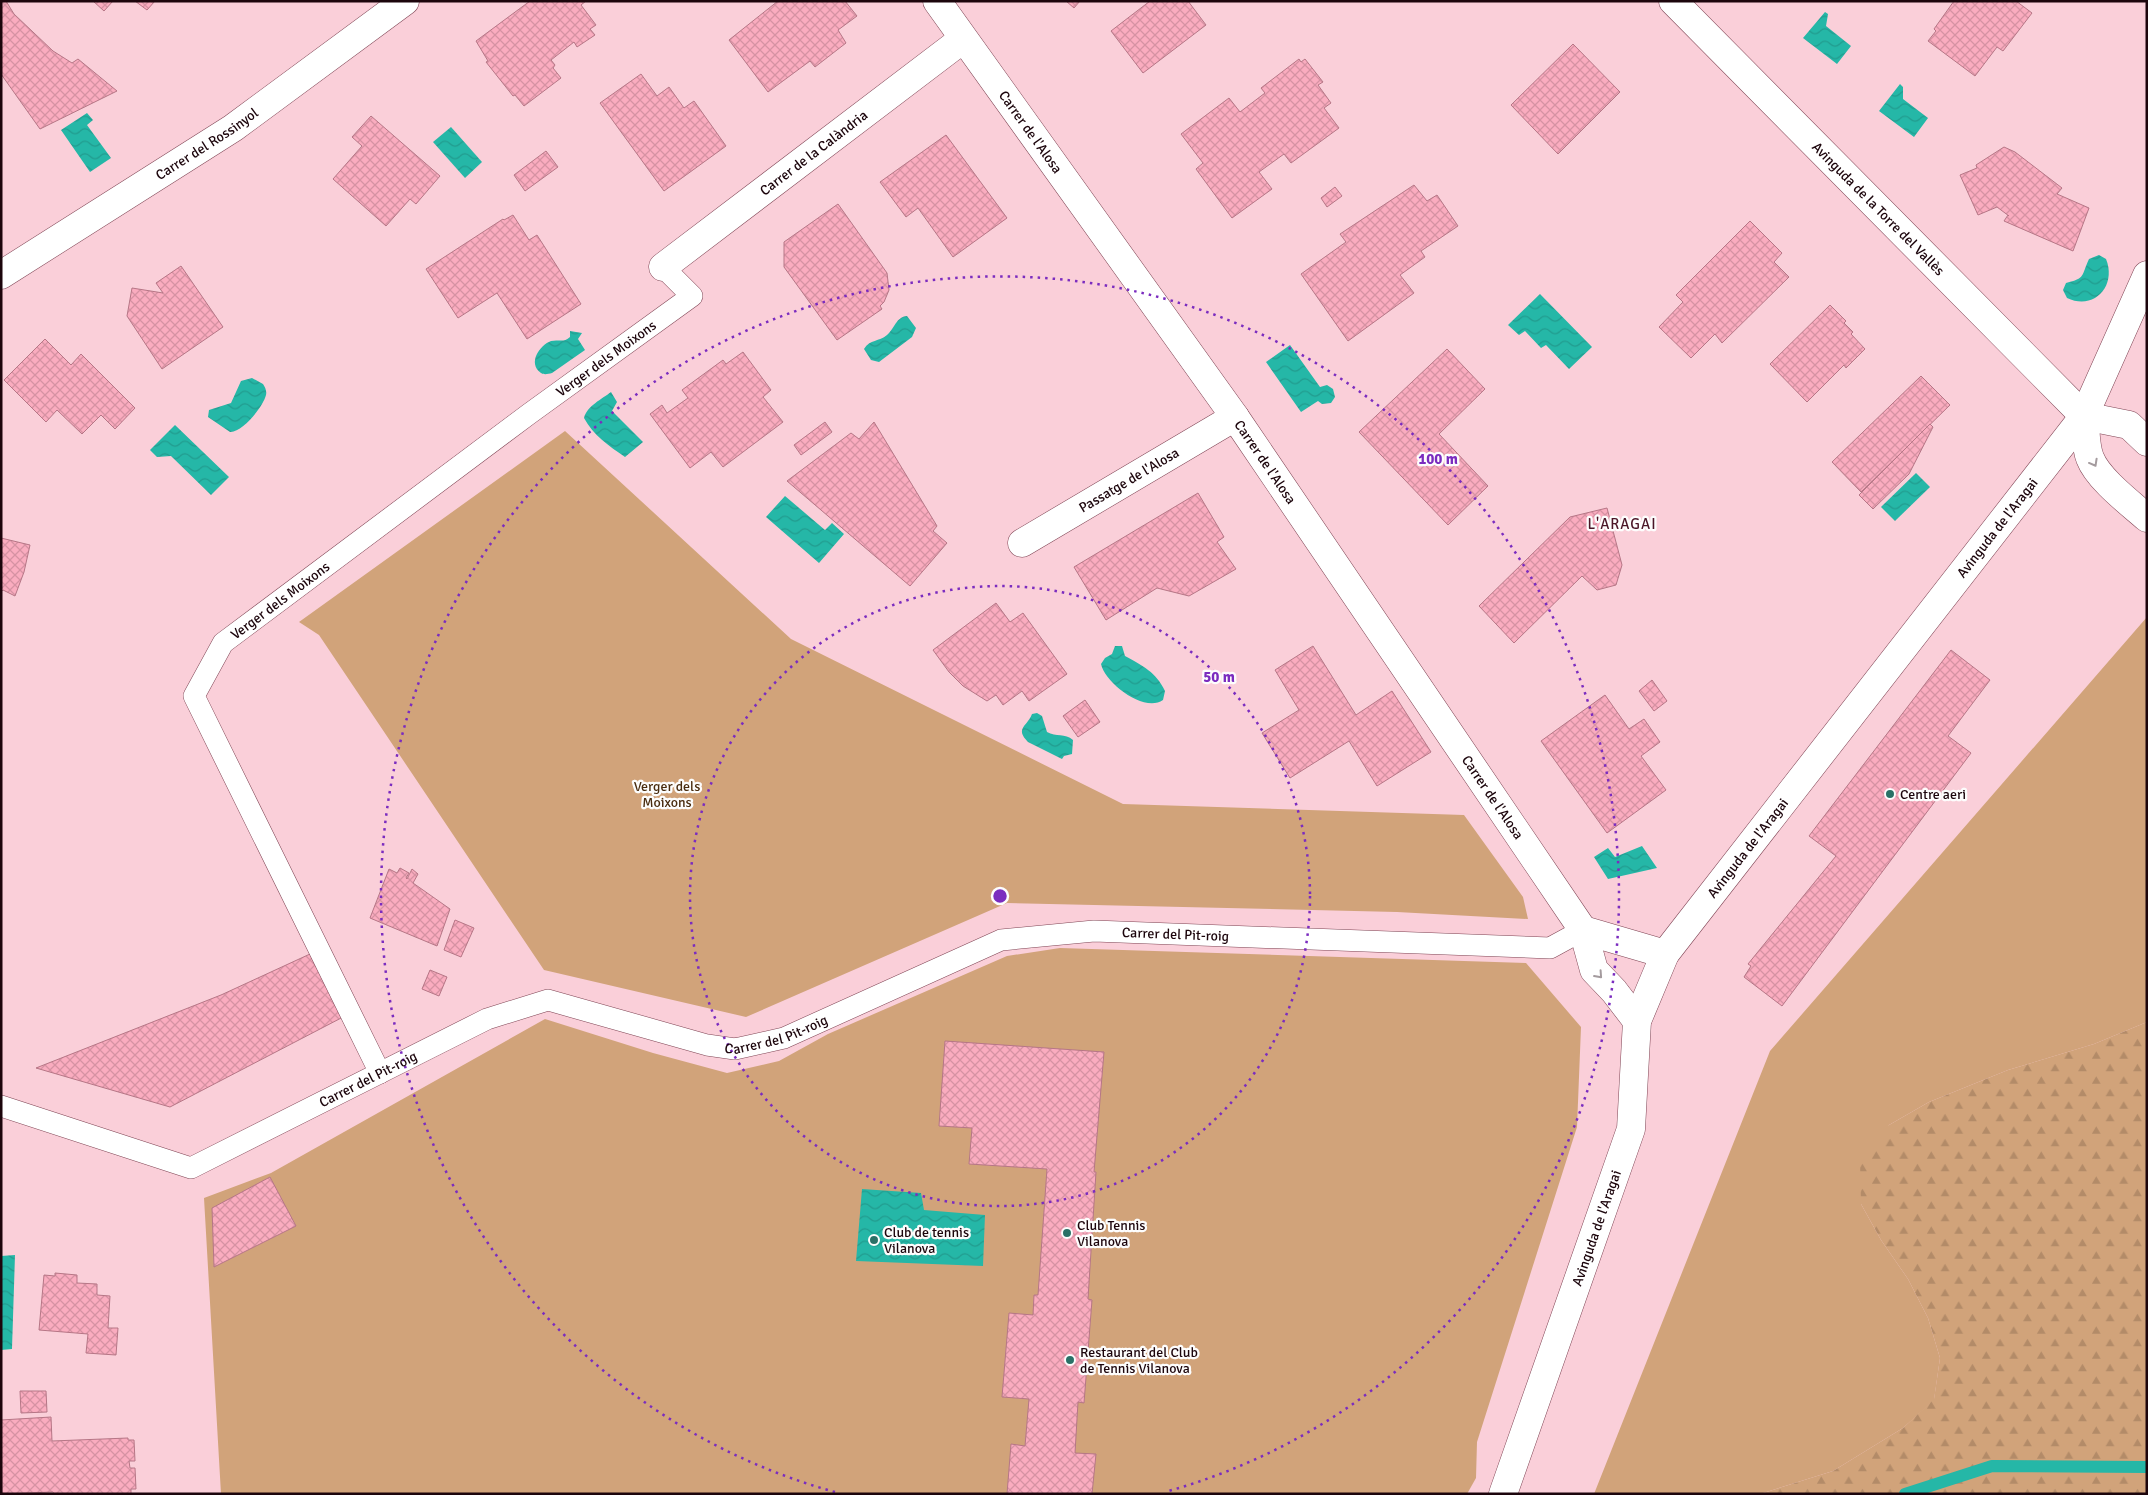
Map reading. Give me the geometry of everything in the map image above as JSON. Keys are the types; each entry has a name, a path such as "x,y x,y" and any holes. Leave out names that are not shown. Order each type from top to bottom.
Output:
{"street":[{"name":"Carrer del Rossinyol","path":"1,275 233,128 405,1"},
{"name":"Carrer de l'Alosa","path":"937,1 1235,417 1583,930 1594,970 1614,991 1637,1021"},
{"name":"Avinguda de la Torre del Vallès","path":"1673,1 2084,416"},
{"name":"Carrer de la Calàndria","path":"662,267 963,39"},
{"name":"Avinguda de l'Aragai","path":"1503,1494 1632,1129 1637,1021 1665,954 2084,416 2147,275"},
{"path":"2147,442 2129,425 2084,416 2090,458 2104,478 2147,518"},
{"name":"Passatge de l'Alosa","path":"1022,543 1235,417"},
{"path":"1583,930 1665,954"}],"lane":[{"name":"Verger dels Moixons","path":"380,1073 194,696 223,643 529,414 692,296 662,267"},
{"name":"Carrer del Pit-roig","path":"1,1106 191,1168 487,1019 548,1000 707,1045 735,1049 784,1038 1001,940 1094,931 1550,948 1583,930"}],"green space":[{"name":"Verger dels Moixons","path":"565,431 791,639 1123,804 1464,815 1523,897 1528,919 1397,912 1007,903 746,1017 544,970 319,635 299,622"},
{"path":"2147,617 2147,1022 2094,1044 2008,1070 1929,1102 1889,1125 1861,1204 1881,1240 1908,1279 1928,1318 1940,1358 1934,1400 1903,1428 1833,1471 1760,1494 1594,1494 1770,1051"},
{"name":"Club de tennis Vilanova","path":"1060,948 1526,963 1581,1027 1577,1127 1477,1442 1476,1478 1467,1494 221,1494 204,1198 271,1173 545,1019 653,1053 727,1073 779,1061 828,1034 1007,956"},
{"path":"2147,1022 2147,1494 1760,1494 1833,1471 1903,1428 1934,1399 1940,1358 1928,1318 1908,1279 1881,1240 1861,1204 1860,1160 1889,1125 1929,1102 2008,1070 2094,1044"}],"water":[{"path":"1825,12 1828,14 1826,26 1851,46 1837,64 1803,38"},
{"path":"1900,84 1903,87 1903,99 1928,118 1914,137 1879,111"},
{"path":"87,113 93,120 87,125 111,158 90,172 61,130"},
{"path":"451,127 482,162 465,178 433,142"},
{"path":"2099,255 2106,259 2109,269 2106,287 2101,294 2086,301 2067,298 2063,290 2066,283 2080,278 2089,259"},
{"path":"1540,294 1592,347 1569,369 1546,345 1541,348 1525,331 1519,335 1508,325"},
{"path":"907,316 916,328 912,337 879,362 871,360 864,349 866,346 887,335 900,318"},
{"path":"570,331 582,333 578,339 585,350 552,373 541,373 535,364 539,350 551,341 568,339"},
{"path":"1290,345 1320,387 1327,385 1333,389 1335,397 1331,403 1322,404 1318,401 1301,412 1266,362"},
{"path":"252,378 263,384 266,394 261,406 246,424 230,432 208,417 209,410 231,403 241,381"},
{"path":"611,392 617,402 612,411 643,442 625,457 597,435 584,418 591,406"},
{"path":"175,425 229,477 211,495 171,456 157,457 150,450"},
{"path":"1916,473 1930,487 1895,521 1881,507"},
{"path":"785,496 825,530 832,523 844,534 819,563 766,517"},
{"path":"1115,646 1122,646 1125,656 1153,674 1165,691 1163,700 1155,703 1146,703 1126,694 1117,687 1104,672 1101,664 1105,658 1112,654"},
{"path":"1037,713 1042,716 1047,732 1067,736 1073,740 1072,754 1064,756 1062,759 1028,742 1022,730 1032,714"},
{"path":"1642,846 1657,868 1608,879 1594,857 1608,848 1615,857"},
{"path":"862,1189 921,1193 924,1210 985,1215 983,1266 856,1261"},
{"path":"15,1255 12,1349 1,1350 1,1256"}],"building":[{"path":"1,1 6,1 14,14 53,51 72,63 78,59 117,91 40,129 1,74"},
{"path":"93,1 113,1 104,11"},
{"path":"135,1 155,1 147,10"},
{"path":"530,1 586,1 581,5 596,25 590,29 595,35 577,47 574,42 551,60 555,65 553,68 561,78 524,106 515,95 513,96 486,62 488,61 476,41"},
{"path":"778,1 845,1 857,16 838,30 846,43 815,67 810,61 768,92 729,40"},
{"path":"1066,1 1080,1 1074,8"},
{"path":"1150,1 1188,1 1206,25 1143,73 1111,31"},
{"path":"1954,1 2016,1 2032,13 2003,51 1997,47 1975,76 1928,41 1936,31 1934,29"},
{"path":"1573,44 1620,92 1558,154 1511,105"},
{"path":"1299,59 1301,62 1305,59 1323,82 1318,85 1331,103 1324,108 1339,128 1291,163 1284,154 1259,172 1272,189 1232,218 1196,169 1203,163 1181,134 1229,98 1240,112 1265,93 1261,88"},
{"path":"641,74 657,96 669,87 684,108 694,101 726,146 664,191 600,103"},
{"path":"371,116 440,176 416,204 410,199 386,226 333,179 362,146 352,137"},
{"path":"946,135 1007,218 953,257 918,208 906,217 880,182"},
{"path":"2004,147 2015,152 2062,188 2057,194 2089,208 2073,251 2004,221 2008,215 1997,207 1978,215 1960,175 1977,168 1976,165"},
{"path":"546,151 558,167 525,191 514,175"},
{"path":"1414,185 1427,201 1437,195 1458,226 1421,251 1425,257 1400,275 1414,293 1348,341 1301,274 1346,242 1340,234"},
{"path":"1335,187 1342,196 1327,207 1321,198"},
{"path":"838,204 887,273 889,290 884,302 880,306 882,309 837,340 784,267 784,242"},
{"path":"513,215 529,240 537,235 581,304 527,339 497,293 458,318 426,269 503,219"},
{"path":"1750,221 1782,253 1774,262 1789,277 1722,343 1715,334 1691,358 1659,327 1683,302 1676,295"},
{"path":"181,266 223,327 162,369 127,316 132,288 163,293 156,283"},
{"path":"1830,305 1846,321 1844,323 1853,332 1851,334 1865,349 1846,368 1844,365 1807,402 1770,364"},
{"path":"45,339 71,365 81,354 135,408 115,429 101,415 82,434 57,410 46,422 4,380"},
{"path":"1447,349 1485,389 1439,434 1488,486 1448,525 1359,432"},
{"path":"743,352 771,390 763,397 783,422 723,467 711,452 690,468 650,414 662,405 667,413 688,398 682,390 723,360 726,364"},
{"path":"1921,376 1950,405 1861,492 1832,462"},
{"path":"825,422 832,432 801,455 794,445"},
{"path":"874,422 937,526 933,531 947,543 910,586 787,481 851,433 859,439"},
{"path":"1930,424 1933,427 1909,474 1873,509 1859,495"},
{"path":"1198,493 1224,537 1217,542 1236,569 1189,596 1157,588 1106,620 1074,567"},
{"path":"1607,508 1622,565 1616,585 1597,590 1582,576 1514,643 1479,606 1570,517"},
{"path":"1,538 30,545 24,572 15,596 3,590 1,592"},
{"path":"996,603 1010,622 1023,613 1067,674 1029,701 1022,691 1003,705 996,695 987,701 963,686 949,672 933,650"},
{"path":"1313,646 1356,715 1392,691 1431,752 1377,786 1349,741 1290,778 1262,733 1299,710 1275,670"},
{"name":"Centre aeri","path":"1951,650 1990,680 1948,736 1971,753 1782,1006 1744,977 1751,966 1748,964 1836,856 1809,836"},
{"path":"1652,680 1667,701 1654,711 1639,691"},
{"path":"1605,695 1629,729 1644,719 1660,742 1641,756 1666,790 1607,833 1541,741"},
{"path":"1085,700 1100,722 1078,737 1063,716"},
{"path":"400,868 409,873 407,879 412,869 418,874 413,883 450,909 437,946 370,918 389,869 397,873"},
{"path":"455,920 474,928 461,957 444,950"},
{"path":"310,954 345,1016 170,1107 36,1068 221,995"},
{"path":"430,970 447,977 439,996 422,989"},
{"name":"Club Tennis Vilanova","path":"945,1041 1104,1052 1094,1172 1096,1172 1088,1299 1092,1300 1084,1403 1078,1402 1075,1453 1096,1454 1092,1494 1007,1494 1011,1444 1025,1446 1029,1399 1002,1397 1009,1313 1033,1315 1034,1295 1038,1295 1047,1169 969,1164 972,1128 939,1126"},
{"path":"270,1177 296,1226 214,1267 212,1208"},
{"path":"55,1273 77,1275 77,1283 97,1284 97,1295 110,1296 108,1328 118,1328 116,1355 86,1353 88,1334 39,1330 44,1275 55,1276"},
{"path":"20,1391 46,1391 47,1412 21,1413"},
{"path":"51,1417 52,1441 128,1438 128,1440 134,1440 135,1461 129,1461 130,1468 135,1468 136,1489 131,1489 131,1494 54,1494 53,1492 2,1494 1,1420"}],"waterway":[{"path":"1905,1494 1992,1466 2147,1467"}],"place":[{"name":"Centre aeri","path":"1890,794"},
{"name":"Club Tennis Vilanova","path":"1067,1233"},
{"name":"Club de tennis Vilanova","path":"874,1240"},
{"name":"Restaurant del Club de Tennis Vilanova","path":"1070,1360"}],"district":[{"name":"L'ARAGAI","path":"1622,524"}]}
